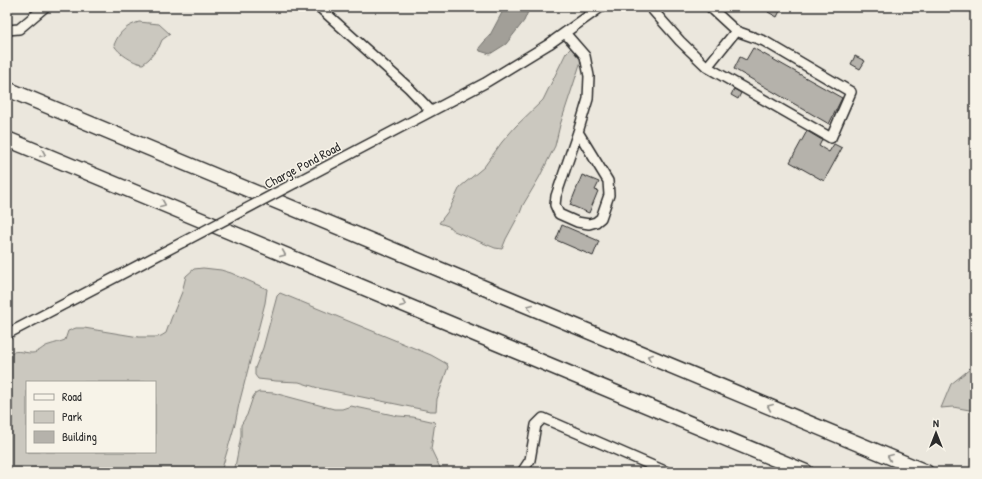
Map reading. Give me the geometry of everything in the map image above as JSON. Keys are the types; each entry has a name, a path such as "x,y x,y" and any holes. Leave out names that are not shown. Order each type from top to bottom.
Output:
{"highway":[{"path":"7,89 926,472"},
{"path":"7,139 806,472"}],"street":[{"path":"7,30 19,29 45,7"},
{"path":"319,7 409,88 431,111"},
{"name":"Charge Pond Road","path":"7,334 485,83 565,33 601,7"},
{"path":"650,7 680,41 707,67 831,138 852,92 764,41 736,31 710,7"},
{"path":"707,67 736,31"},
{"path":"565,33 584,56 589,76 588,99 556,196 555,205 559,214 577,222 589,224 596,222 601,218 609,195 608,181 578,132"},
{"path":"522,472 530,460 536,425 543,418 667,472"}],"green space":[{"path":"139,22 159,24 170,34 162,40 159,47 143,64 126,57 114,45 118,36 124,30 130,25"},
{"path":"573,46 585,49 560,125 555,146 523,205 502,249 495,248 439,223 449,210 460,187 484,167 516,126 543,100 566,53"},
{"path":"203,268 221,270 267,289 265,303 235,424 221,472 7,472 7,356 13,352 37,352 47,346 65,340 68,331 76,328 139,337 161,336 166,333 182,292 186,276 194,269"},
{"path":"280,293 431,355 447,364 448,367 437,399 436,411 318,388 299,382 258,379 255,375 255,368 263,348 277,296"},
{"path":"975,365 975,411 953,407 941,408 951,384"},
{"path":"259,392 274,393 334,409 342,409 351,406 435,422 431,449 442,472 234,472 241,436 241,425 247,415 253,397"}],"shaded area":[{"path":"505,7 530,7 524,21 506,44 490,54 480,51 479,48 490,35"}],"building":[{"path":"770,7 782,7 777,17 768,12"},
{"path":"753,48 842,98 829,124 734,69 740,57 746,60"},
{"path":"855,56 865,61 860,69 851,64"},
{"path":"734,89 741,93 738,99 731,95"},
{"path":"807,131 822,140 819,146 829,152 834,144 842,148 824,181 790,162"},
{"path":"582,175 599,182 595,190 598,191 589,213 570,205"},
{"path":"562,225 599,241 593,256 556,240"}]}
